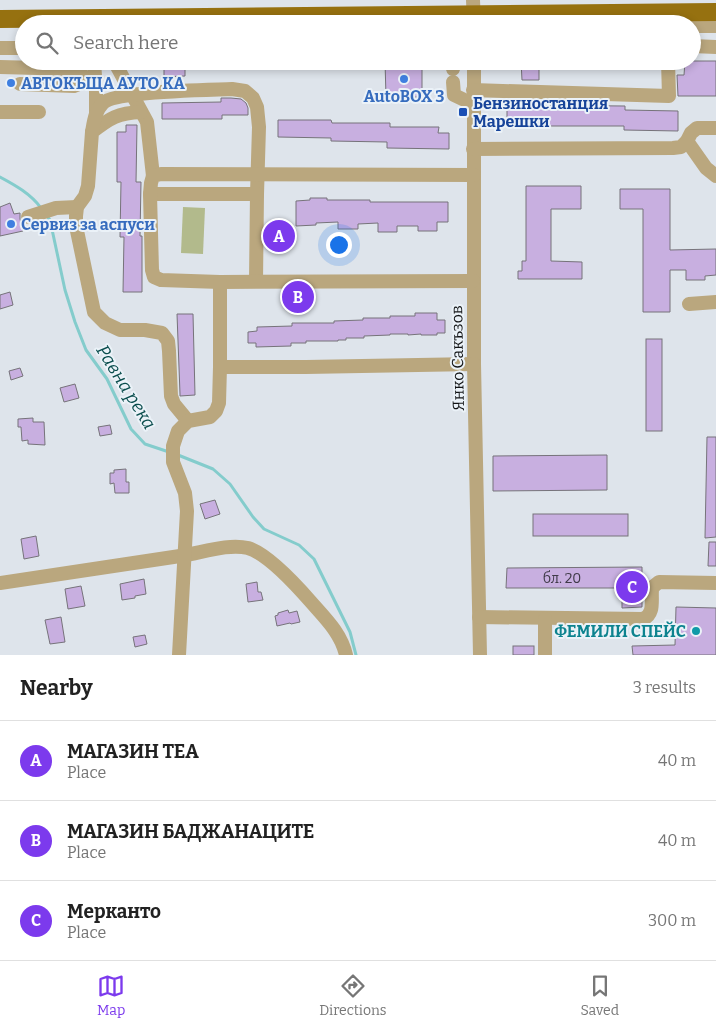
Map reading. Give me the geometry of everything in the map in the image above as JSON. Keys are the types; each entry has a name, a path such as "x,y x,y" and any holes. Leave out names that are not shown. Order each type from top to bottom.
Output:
{"main road":[{"path":"398,15 716,12"},
{"path":"0,19 15,19"}],"street":[{"path":"644,12 653,15"},
{"path":"701,26 716,26"},
{"path":"701,46 716,47"},
{"path":"0,48 15,48"},
{"path":"0,67 15,67"},
{"path":"20,84 74,86 79,84 82,77 77,70"},
{"path":"95,70 96,113 92,132 88,186 85,196 77,207 76,226 94,312 104,324 120,330 146,330 162,333 168,341 170,351 171,396 174,404 188,421"},
{"path":"119,70 147,122 153,176 150,194 152,270 154,277 161,280 220,282 473,281"},
{"name":"Янко Сакъзов","path":"474,70 473,281 480,655"},
{"path":"473,90 668,96 668,70"},
{"path":"454,71 454,95 473,104"},
{"path":"96,113 103,102 132,95 232,88 245,91 253,98 257,108 259,127 256,194 256,281"},
{"path":"0,112 39,112"},
{"path":"92,132 105,121 116,116 130,112 141,112"},
{"path":"473,149 672,148 681,147 697,128 716,128"},
{"path":"687,141 711,172 716,184"},
{"path":"153,176 160,174 474,175"},
{"path":"150,194 256,194"},
{"path":"28,217 56,208 77,207"},
{"path":"179,655 186,511 185,493 173,460 173,446 178,431 188,421 210,417 216,411 219,403 220,282"},
{"path":"689,304 716,302"},
{"path":"220,367 474,364"},
{"path":"0,583 233,546 249,548 263,556 290,579 333,627 346,655"},
{"path":"478,617 643,619 650,614 652,589 658,582 716,583"},
{"path":"545,619 545,655"}],"green space":[{"path":"183,207 205,208 203,254 181,253"}],"building":[{"path":"701,61 716,61 716,96 678,96 677,75 684,75 684,70 701,70"},
{"path":"164,70 185,70 185,76 164,77"},
{"name":"AutoBOX 3","path":"385,70 422,70 422,97 386,97"},
{"path":"521,70 539,70 539,80 522,80"},
{"path":"221,98 241,99 246,103 248,115 222,115 222,119 162,119 162,103 221,102"},
{"path":"507,105 625,106 625,110 678,111 678,131 624,130 624,126 507,126"},
{"path":"278,120 331,120 332,123 390,123 390,127 439,127 438,133 449,133 449,149 387,148 387,142 331,141 331,138 278,137"},
{"path":"126,125 137,125 136,182 141,182 142,292 123,292 124,237 120,237 121,182 117,182 117,132 126,132"},
{"path":"526,186 581,186 581,209 551,209 551,261 582,262 582,279 518,279 518,271 522,271 522,261 526,261"},
{"path":"620,189 670,189 670,250 716,249 716,275 705,276 705,280 686,280 686,270 670,270 670,312 643,312 643,209 620,209"},
{"path":"310,198 370,200 370,202 448,202 448,222 437,222 437,231 418,231 418,226 397,226 397,232 378,232 378,223 358,224 358,229 338,229 338,222 296,226 296,201 310,200"},
{"name":"Сервиз за аспуси","path":"10,203 14,214 20,213 23,231 0,236 0,207"},
{"path":"268,227 290,227 291,245 268,246"},
{"path":"291,290 304,290 304,305 291,305"},
{"path":"10,292 13,305 0,309 0,295"},
{"path":"415,313 437,313 437,320 445,320 445,333 437,333 437,335 390,334 364,336 364,338 346,338 346,340 338,341 291,343 291,346 256,347 256,343 248,343 248,332 257,331 257,327 292,326 292,323 334,323 334,321 363,320 363,318 390,318 390,316 415,316"},
{"path":"177,314 193,314 195,395 180,396"},
{"path":"646,339 662,339 662,431 646,431"},
{"path":"20,368 23,376 11,380 9,371"},
{"path":"75,384 79,398 64,402 60,388"},
{"path":"33,418 33,422 44,422 45,445 28,444 28,440 22,441 21,427 18,427 18,419"},
{"path":"110,425 112,434 100,436 98,427"},
{"path":"707,437 716,437 716,537 705,538"},
{"path":"607,455 607,490 493,491 493,456"},
{"path":"126,469 126,482 129,482 129,493 115,493 114,483 110,484 110,473 114,473 114,470"},
{"path":"215,500 220,514 205,519 200,504"},
{"path":"533,514 628,514 628,536 533,536"},
{"path":"36,536 39,556 24,559 21,539"},
{"path":"709,542 716,542 716,566 708,566"},
{"path":"642,567 642,607 622,608 622,588 506,588 507,568"},
{"path":"144,579 146,594 122,600 120,584"},
{"path":"257,582 258,592 261,592 263,600 248,602 246,584"},
{"path":"81,586 85,606 68,609 65,589"},
{"name":"ФЕМИЛИ СПЕЙС","path":"676,607 716,608 716,655 633,655 632,646 675,645"},
{"path":"288,610 289,613 297,611 300,622 277,626 275,616"},
{"path":"61,617 65,642 50,644 45,620"},
{"path":"145,635 147,644 135,647 133,637"},
{"path":"513,646 534,646 534,655 513,655"}],"waterway":[{"name":"Равна река","path":"0,177 28,194 41,208"},
{"name":"Равна река","path":"46,215 50,220 65,290 86,350 107,379 131,429 145,444 169,452"},
{"name":"Равна река","path":"178,455 213,469 230,484 253,517 264,529 299,545 314,559 350,632 356,655"}],"place":[{"name":"AutoBOX 3","path":"404,79"},
{"name":"АВТОКЪЩА АУТО КА","path":"11,83"},
{"name":"Бензиностанция Марешки","path":"463,112"},
{"name":"Сервиз за аспуси","path":"11,224"},
{"name":"МАГАЗИН ТЕА","path":"279,236"},
{"name":"МАГАЗИН БАДЖАНАЦИТЕ","path":"298,297"},
{"name":"Мерканто","path":"632,587"},
{"name":"ФЕМИЛИ СПЕЙС","path":"696,631"}]}
